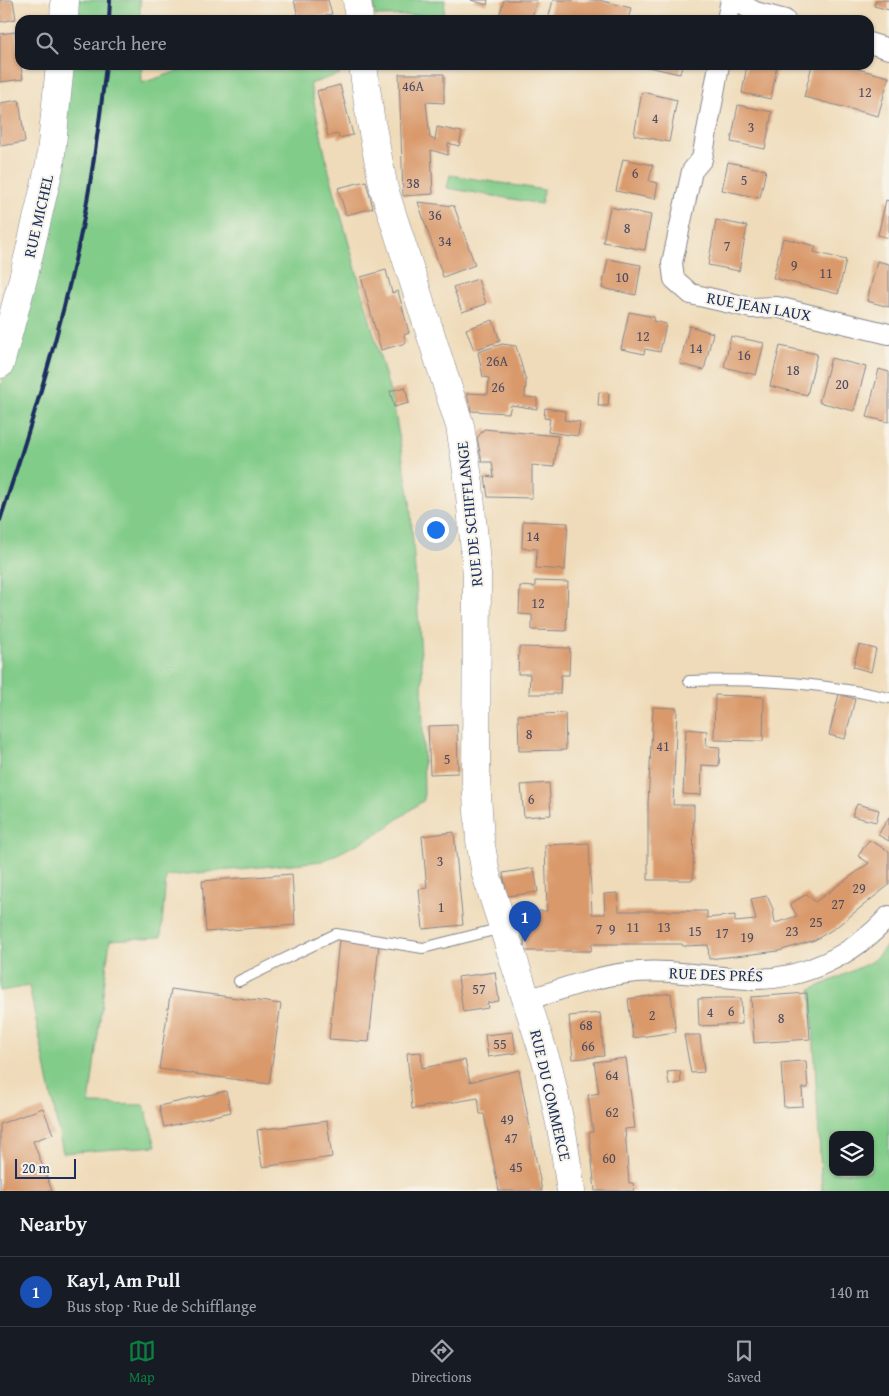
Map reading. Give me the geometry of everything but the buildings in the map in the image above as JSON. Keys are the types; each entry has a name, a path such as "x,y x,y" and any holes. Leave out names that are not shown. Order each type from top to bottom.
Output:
{"street":[{"path":"64,15 65,0"},
{"path":"357,0 358,15"},
{"path":"728,15 731,0"},
{"path":"735,0 755,12 766,15"},
{"path":"874,44 889,49"},
{"name":"RUE MICHEL","path":"0,364 24,275 50,164 59,70"},
{"name":"RUE DE SCHIFFLANGE","path":"364,70 370,117 384,189 460,426 470,492 477,575 476,780 480,840 486,874 528,1000"},
{"name":"RUE JEAN LAUX","path":"718,70 702,159 692,171 672,263 674,279 691,294 752,308 777,307 889,334"},
{"name":"RUE DES PRÉS","path":"528,1000 570,986 626,973 677,971 749,979 793,974 832,961 875,932 889,916"},
{"name":"RUE DU COMMERCE","path":"528,1000 549,1070 571,1191"}],"lane":[{"path":"689,681 790,682 848,689 889,698"},
{"path":"239,980 336,934 423,948 503,928"}],"green space":[{"path":"74,0 140,0 140,15 73,15"},
{"path":"373,0 445,0 444,15 375,15"},
{"path":"68,70 141,70 142,83 181,70 340,70 340,74 310,84 328,168 394,407 410,501 422,668 424,800 379,833 323,861 166,876 161,937 110,940 89,1104 144,1105 156,1146 63,1153 29,986 0,991 0,388 51,196"},
{"path":"450,175 544,190 541,204 447,188"},
{"path":"889,943 889,1191 822,1191 811,990 873,961"}],"railway":[{"path":"109,15 110,0"},
{"path":"0,520 46,373 75,261 93,164 105,70"}],"place":[{"name":"Kayl, Am Pull","path":"525,942"}]}
